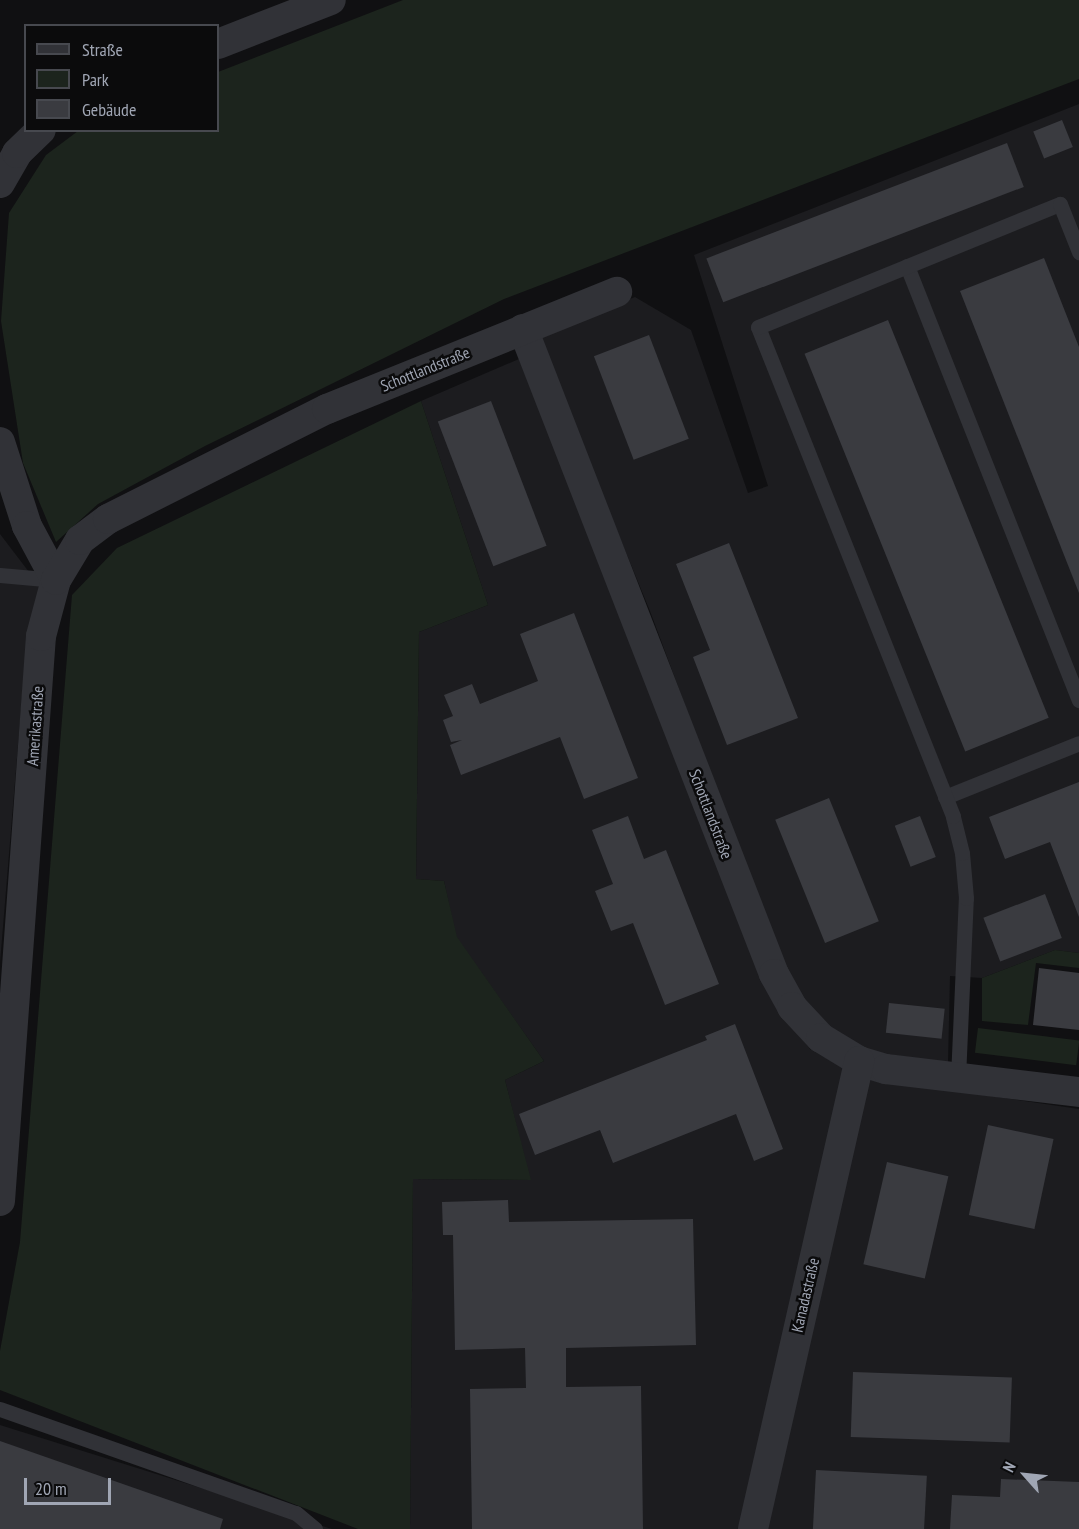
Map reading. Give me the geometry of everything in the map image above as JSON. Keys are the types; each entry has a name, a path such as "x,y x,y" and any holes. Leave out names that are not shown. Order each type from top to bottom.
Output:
{"street":[{"path":"219,44 331,0"},
{"path":"0,183 17,153 38,132"},
{"name":"Schottlandstraße","path":"327,409 617,292"},
{"name":"Schottlandstraße","path":"523,329 778,983 792,1007 821,1038 859,1061 886,1069 1079,1092"},
{"name":"Amerikastraße","path":"0,1201 41,636 56,580 80,540 108,519 327,409"},
{"path":"0,441 27,526 56,580"},
{"name":"Kanadastraße","path":"753,1529 859,1061"}],"lane":[{"path":"958,1078 965,876 962,853 945,797 758,327 1060,204 1079,252"},
{"path":"907,266 1079,700"},
{"path":"0,575 56,580"},
{"path":"945,797 1079,742"},
{"path":"0,1409 296,1513 315,1529"}],"shaded area":[{"path":"1079,104 1079,953 1055,950 982,978 950,976 948,1063 880,1053 841,1038 800,996 777,952 650,611 537,336 635,297 691,330 748,493 768,486 694,255"},
{"path":"519,359 772,990 810,1049 847,1070 748,1529 410,1529 413,1179 530,1180 505,1080 544,1061 456,937 444,881 416,879 419,632 488,605 421,401"},
{"path":"0,534 42,589 27,636 0,963"},
{"path":"866,1078 1079,1109 1079,1529 763,1529"},
{"path":"0,1425 332,1529 0,1529"}],"green space":[{"path":"403,0 1079,0 1079,79 504,299 205,446 98,504 56,542 23,463 1,321 9,213 46,155 77,132 219,132 219,72"},
{"path":"421,401 488,605 419,632 416,879 444,881 457,937 544,1061 505,1080 531,1180 413,1179 410,1529 358,1529 0,1390 0,1351 20,1242 72,595 117,548"},
{"path":"1055,950 1079,953 1079,968 1036,963 1028,1025 982,1021 982,978"},
{"path":"978,1028 1079,1040 1076,1065 975,1053"}],"building":[{"path":"1062,120 1073,147 1044,159 1033,132"},
{"path":"1007,143 1024,187 723,302 706,258"},
{"path":"1044,258 1079,347 1079,593 960,291"},
{"path":"888,320 1049,718 965,751 805,354"},
{"path":"649,335 689,439 634,460 594,356"},
{"path":"491,401 547,546 493,566 438,421"},
{"path":"729,543 798,718 727,745 693,657 710,650 676,564"},
{"path":"574,613 638,778 584,799 560,737 461,775 450,745 462,740 451,742 443,720 453,716 444,695 472,684 480,704 538,681 520,634"},
{"path":"1079,782 1079,917 1050,842 1005,859 989,817"},
{"path":"829,798 879,921 825,943 775,820"},
{"path":"628,816 644,859 666,850 719,984 665,1005 633,923 611,931 595,891 613,884 592,830"},
{"path":"920,816 936,857 911,867 895,826"},
{"path":"1045,894 1062,938 1000,962 983,918"},
{"path":"1039,968 1079,973 1079,1030 1033,1025"},
{"path":"889,1003 945,1009 942,1039 886,1033"},
{"path":"735,1024 783,1149 754,1161 736,1114 613,1163 600,1130 535,1155 519,1114 707,1040 705,1036"},
{"path":"988,1125 1054,1139 1034,1229 969,1215"},
{"path":"887,1162 948,1176 925,1278 863,1264"},
{"path":"508,1200 509,1222 693,1219 696,1345 566,1348 566,1387 641,1386 643,1529 472,1529 470,1389 526,1388 525,1348 455,1350 453,1235 443,1235 442,1202"},
{"path":"853,1372 1012,1378 1010,1443 851,1437"},
{"path":"0,1441 223,1519 220,1529 0,1529"},
{"path":"816,1470 927,1476 924,1529 813,1529"},
{"path":"1001,1479 1079,1482 1079,1529 950,1529 952,1495 1000,1497"}]}
